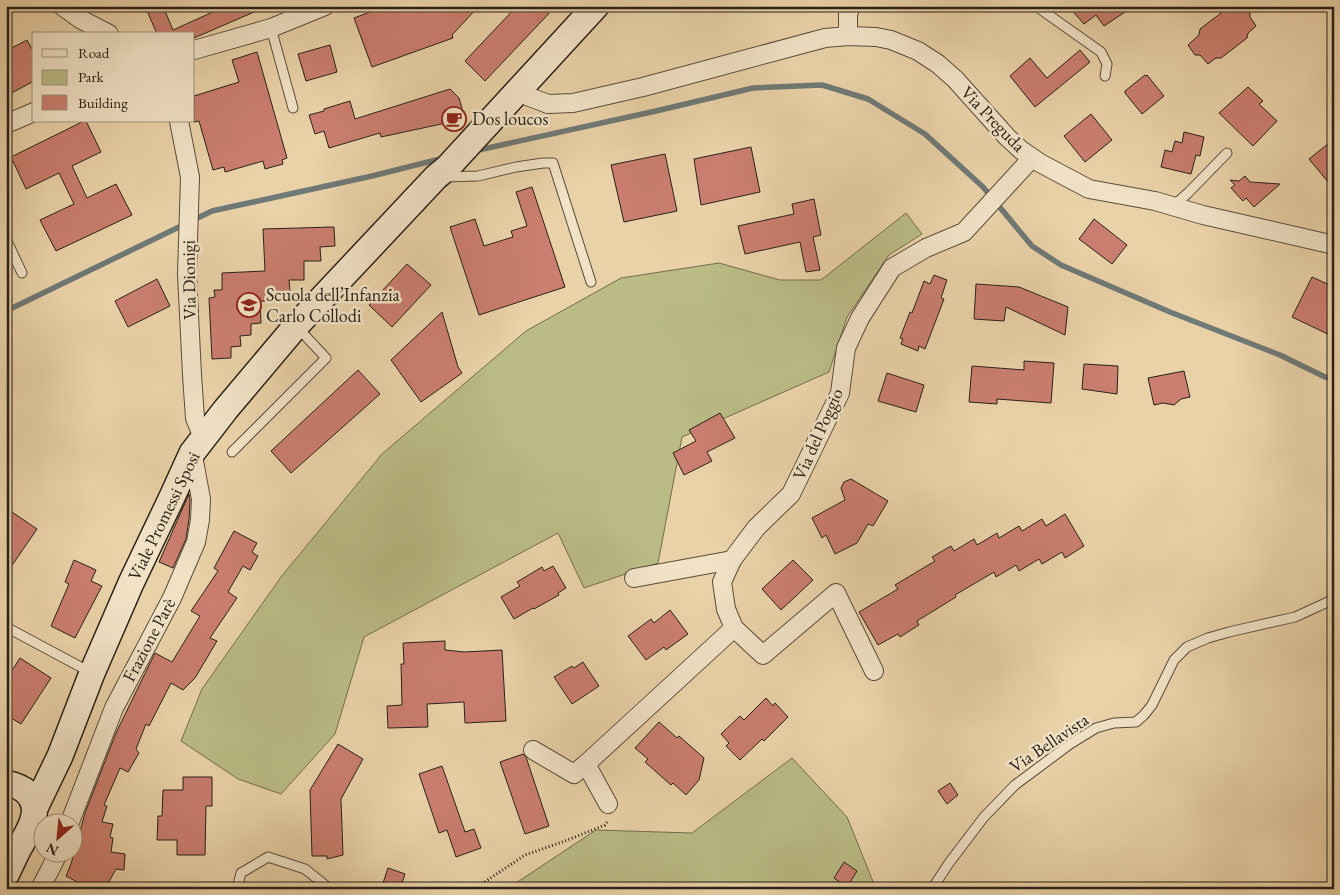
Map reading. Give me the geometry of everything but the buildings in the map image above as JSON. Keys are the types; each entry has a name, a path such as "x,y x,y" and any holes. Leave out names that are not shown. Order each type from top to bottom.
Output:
{"main road":[{"name":"Viale Promessi Sposi","path":"6,875 32,825 35,808 60,756 92,673 197,446 296,326 596,6"},
{"path":"8,783 30,780 60,756"},
{"path":"8,783 22,789 31,796 35,808"}],"street":[{"path":"62,6 80,19 105,32"},
{"path":"195,50 271,28 325,6"},
{"path":"848,36 848,14 851,6"},
{"name":"Via Preguda","path":"518,90 527,96 548,104 573,102 643,87 825,38 848,36 876,37 911,47 931,59 955,79 1010,141 1021,150 1032,158 1090,189 1155,201 1203,215 1334,245"},
{"path":"6,124 32,113"},
{"name":"Via Dionigi","path":"179,122 190,177 187,274 197,446"},
{"name":"Via del Poggio","path":"874,670 836,593 763,655 734,628 726,609 722,582 732,560 756,528 791,494 840,394 846,348 860,318 892,268 926,248 964,232 1032,158"},
{"name":"Frazione Parè","path":"74,812 114,708 172,598 196,542 201,499 194,461 197,446"},
{"path":"634,578 732,560"},
{"path":"533,750 574,774 734,628"},
{"path":"586,764 608,804"},
{"path":"40,889 54,862"}],"lane":[{"path":"1036,6 1101,52 1107,64 1105,76"},
{"path":"271,28 293,108"},
{"path":"1172,206 1188,193 1227,154"},
{"path":"442,172 478,176 516,167 553,163 591,282"},
{"path":"6,239 22,273"},
{"path":"232,452 326,358 296,326"},
{"name":"Via Bellavista","path":"932,889 984,817 1015,785 1070,744 1096,728 1114,723 1136,722 1144,715 1152,705 1174,660 1187,647 1229,632 1295,617 1330,601 1334,601"},
{"path":"6,627 92,673"},
{"path":"237,889 241,873 268,857 305,869 330,889"}],"path":[{"path":"477,889 486,880 525,855 605,825 613,814 608,804"}],"green space":[{"path":"906,213 922,234 889,255 847,317 829,372 682,437 658,563 584,588 558,533 364,637 335,734 281,794 238,779 181,741 202,689 281,577 382,454 526,331 621,278 719,263 780,280 821,280"},
{"path":"792,758 847,817 876,889 507,889 596,830 692,833"}],"waterway":[{"path":"474,151 753,88 822,85 868,99 925,134 983,187 1032,246 1061,265 1170,312 1280,355 1325,377 1334,379"},
{"path":"6,311 212,211 372,176 444,158"}],"place":[{"name":"Dos loucos","path":"454,119"},
{"name":"Scuola dell’Infanzia Carlo Collodi","path":"249,305"}]}
